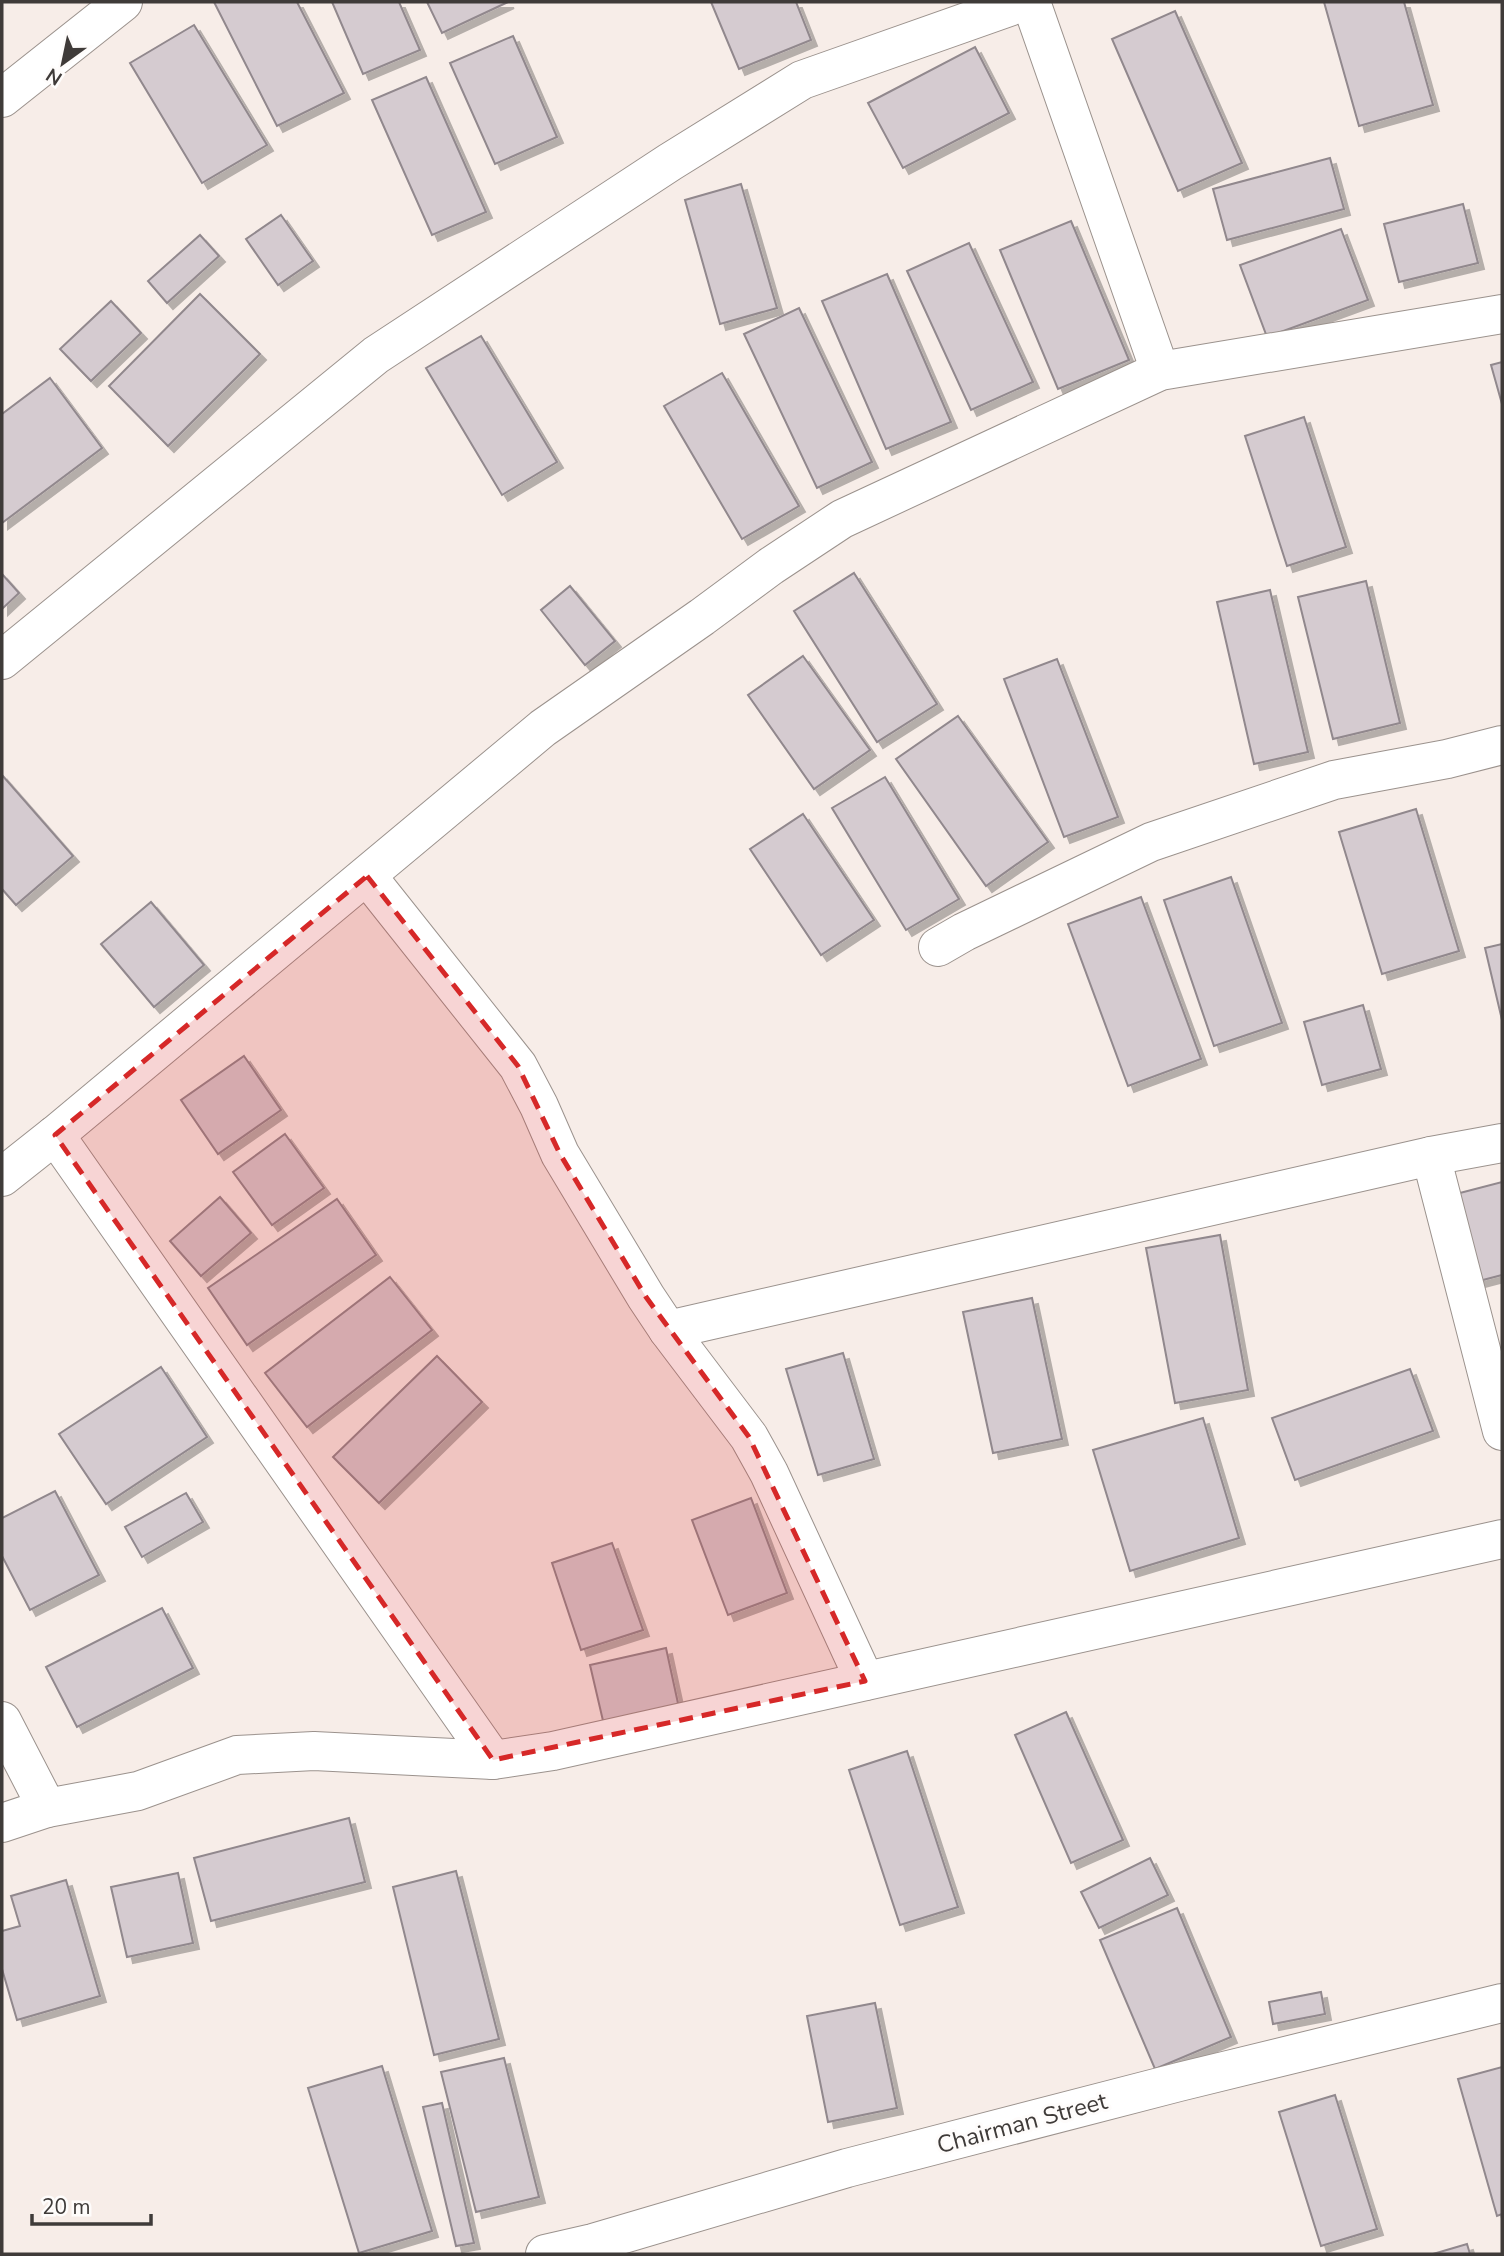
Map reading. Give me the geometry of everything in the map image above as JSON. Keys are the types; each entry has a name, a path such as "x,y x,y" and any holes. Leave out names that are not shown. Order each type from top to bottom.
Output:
{"street":[{"path":"2,98 123,2"},
{"path":"2,660 376,355 670,162 802,79 1023,2"},
{"path":"1031,2 1160,371"},
{"path":"2,1177 543,728 771,566 842,519 1160,371 1502,314"},
{"path":"938,947 1151,842 1334,780 1447,759 1502,745"},
{"path":"367,876 518,1066 560,1154 668,1330 749,1437 769,1473 865,1681"},
{"path":"55,1135 493,1760"},
{"path":"668,1330 1431,1156 1502,1143"},
{"path":"1431,1156 1502,1431"},
{"path":"2,1823 47,1808 138,1791 237,1755 314,1751 493,1760 553,1751 1502,1539"},
{"path":"2,1721 47,1808"},
{"name":"Chairman Street","path":"545,2254 887,2158 1179,2082 1502,2003"}],"highlighted area":[{"path":"367,876 518,1066 560,1154 646,1297 749,1437 865,1681 493,1760 55,1135"}],"building":[{"path":"214,2 297,2 344,93 277,126"},
{"path":"332,2 399,2 420,50 363,74"},
{"path":"427,2 508,2 442,33"},
{"path":"711,2 796,2 811,40 739,69"},
{"path":"1324,2 1404,2 1433,105 1359,126"},
{"path":"1175,11 1242,163 1178,191 1112,39"},
{"path":"194,25 267,145 202,183 130,63"},
{"path":"513,36 557,137 495,164 450,63"},
{"path":"975,47 1009,113 903,168 868,103"},
{"path":"426,77 486,212 432,235 372,100"},
{"path":"1330,158 1344,209 1227,240 1213,189"},
{"path":"741,184 777,308 720,324 685,200"},
{"path":"1463,204 1478,263 1399,282 1384,224"},
{"path":"281,215 313,261 278,285 246,239"},
{"path":"1071,221 1129,360 1058,389 1000,250"},
{"path":"1341,229 1368,300 1267,337 1240,265"},
{"path":"200,235 219,256 167,303 148,281"},
{"path":"969,243 1033,382 971,410 907,271"},
{"path":"887,274 951,422 886,449 822,301"},
{"path":"200,294 260,354 168,446 109,386"},
{"path":"111,301 141,333 91,381 60,349"},
{"path":"799,308 872,462 817,488 744,334"},
{"path":"481,336 557,462 502,495 426,368"},
{"path":"1502,362 1502,404 1491,365"},
{"path":"722,373 799,506 742,539 664,406"},
{"path":"50,378 102,448 2,523 2,414"},
{"path":"1304,417 1346,547 1287,566 1245,436"},
{"path":"854,573 937,704 877,742 794,611"},
{"path":"2,574 19,593 2,609"},
{"path":"1366,581 1400,723 1333,739 1298,597"},
{"path":"570,586 615,641 585,665 541,610"},
{"path":"1270,590 1308,752 1254,764 1217,602"},
{"path":"803,656 870,750 814,789 748,695"},
{"path":"1057,659 1118,817 1064,837 1004,679"},
{"path":"958,716 1048,842 986,886 896,759"},
{"path":"2,775 73,856 16,905 2,889"},
{"path":"885,777 959,899 906,930 832,808"},
{"path":"1416,809 1459,951 1382,974 1339,832"},
{"path":"803,814 874,920 821,955 750,849"},
{"path":"1231,877 1282,1023 1214,1046 1164,900"},
{"path":"1141,897 1201,1059 1128,1086 1068,924"},
{"path":"151,902 204,965 154,1007 101,944"},
{"path":"1502,944 1502,1020 1485,948"},
{"path":"1363,1005 1381,1069 1322,1085 1304,1022"},
{"path":"244,1056 281,1110 218,1154 181,1100"},
{"path":"285,1134 324,1188 272,1225 233,1172"},
{"path":"1502,1182 1502,1275 1479,1281 1456,1194"},
{"path":"220,1197 251,1233 201,1276 170,1241"},
{"path":"337,1199 376,1255 247,1345 208,1288"},
{"path":"1220,1235 1248,1390 1175,1403 1146,1248"},
{"path":"390,1277 432,1330 307,1427 265,1373"},
{"path":"1032,1298 1062,1439 993,1453 963,1312"},
{"path":"843,1353 874,1459 818,1475 786,1369"},
{"path":"437,1356 482,1402 379,1503 333,1457"},
{"path":"161,1367 207,1437 106,1504 59,1434"},
{"path":"1410,1369 1433,1431 1295,1480 1272,1418"},
{"path":"1203,1418 1239,1538 1130,1571 1093,1450"},
{"path":"55,1491 99,1575 30,1610 2,1556 2,1518"},
{"path":"186,1493 203,1522 142,1557 125,1527"},
{"path":"751,1498 787,1593 728,1615 692,1520"},
{"path":"612,1543 643,1630 581,1650 552,1563"},
{"path":"162,1608 193,1668 77,1727 46,1667"},
{"path":"666,1648 679,1708 604,1725 590,1665"},
{"path":"1066,1712 1123,1840 1071,1863 1015,1735"},
{"path":"907,1751 958,1907 900,1925 849,1770"},
{"path":"349,1818 365,1882 211,1921 194,1858"},
{"path":"1150,1858 1168,1895 1099,1928 1081,1892"},
{"path":"456,1871 499,2039 434,2055 393,1887"},
{"path":"178,1873 193,1943 127,1957 111,1887"},
{"path":"66,1880 100,1996 17,2020 2,1969 2,1931 20,1926 11,1896"},
{"path":"1177,1908 1231,2037 1155,2069 1100,1940"},
{"path":"1321,1992 1325,2014 1273,2024 1269,2002"},
{"path":"875,2003 897,2108 828,2122 807,2016"},
{"path":"504,2058 539,2197 476,2212 441,2072"},
{"path":"382,2066 432,2231 359,2253 308,2088"},
{"path":"1502,2067 1502,2214 1497,2216 1458,2079"},
{"path":"1335,2095 1377,2229 1321,2246 1279,2112"},
{"path":"442,2103 474,2243 456,2246 423,2107"},
{"path":"1467,2244 1470,2254 1433,2254"}]}
